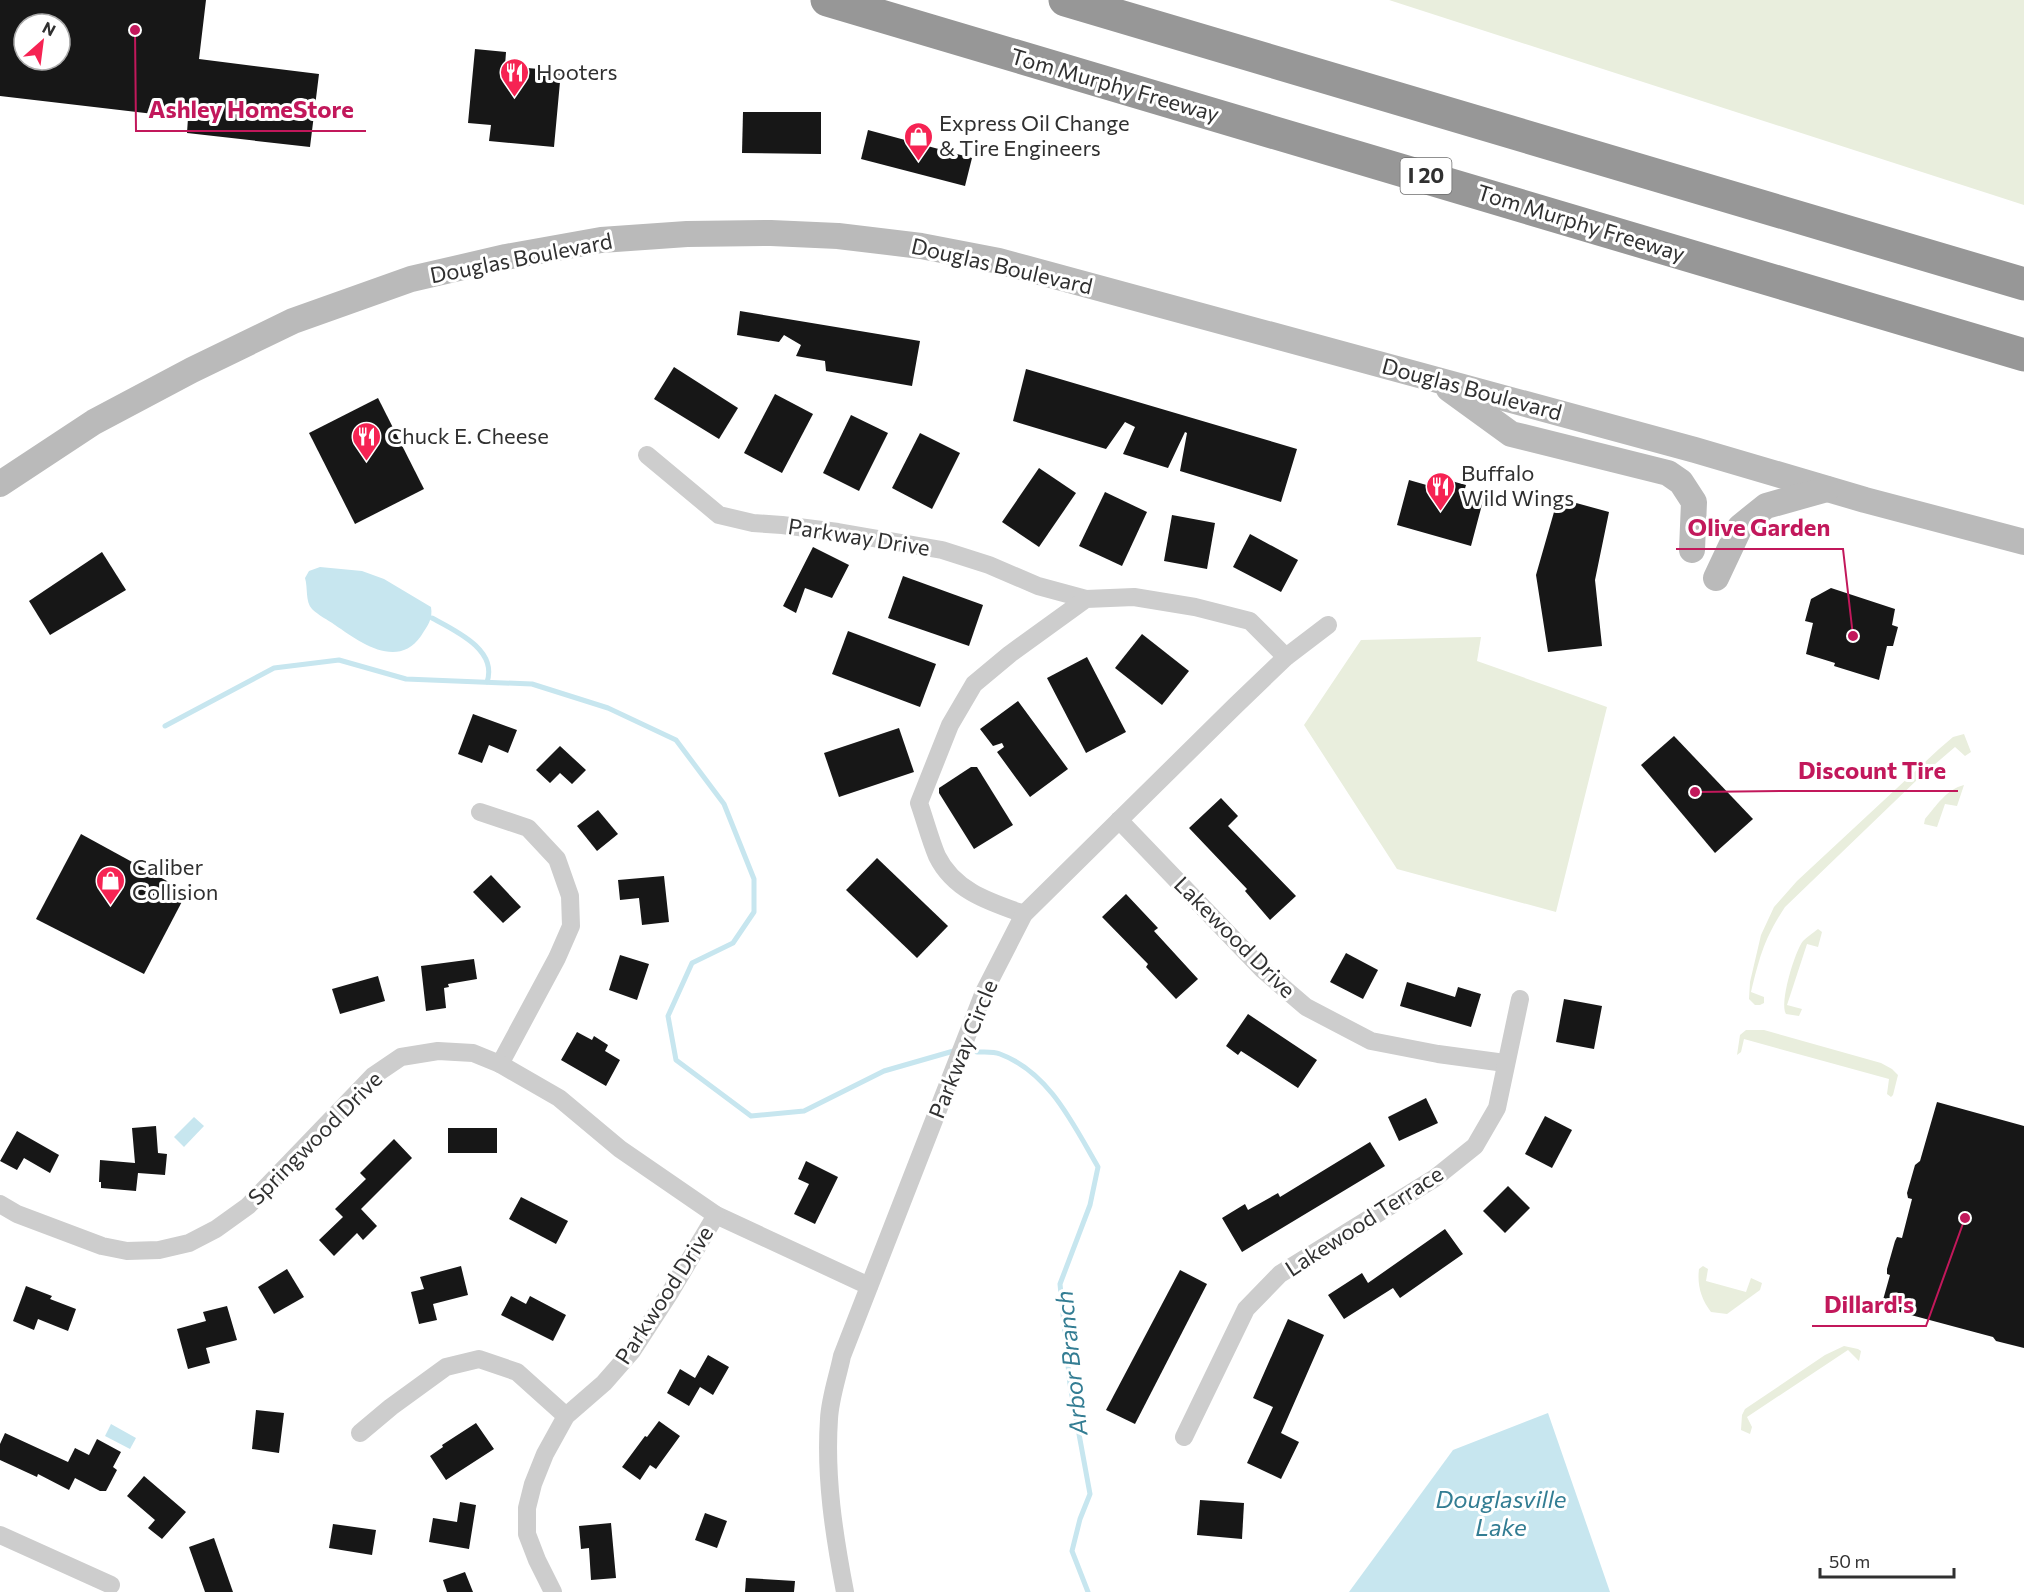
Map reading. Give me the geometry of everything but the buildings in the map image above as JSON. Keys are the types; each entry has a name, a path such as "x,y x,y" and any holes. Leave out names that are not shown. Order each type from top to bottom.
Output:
{"highway":[{"name":"Tom Murphy Freeway","path":"826,0 2024,355"},
{"path":"1065,0 2024,284"}],"main road":[{"name":"Douglas Boulevard","path":"0,484 94,422 192,370 293,321 411,279 506,257 601,240 687,234 771,233 838,236 921,246 999,261 2024,542"},
{"path":"1437,380 1511,434 1668,473 1681,482 1694,502 1692,550"},
{"path":"1716,578 1740,527 1766,506 1828,489"}],"street":[{"name":"Parkway Drive","path":"647,455 719,515 753,523 838,532 942,550 989,565 1038,586 1086,599 1134,597 1250,621 1286,657"},
{"path":"1024,914 974,895 950,875 938,856 919,803 950,725 974,684 1010,654 1086,599"},
{"name":"Parkway Circle","path":"845,1592 833,1528 829,1478 829,1417 842,1356 984,992 1024,914 1286,657 1328,625"},
{"path":"480,812 528,828 557,859 570,896 570,926 557,958 500,1064"},
{"name":"Lakewood Drive","path":"1119,820 1263,970 1306,1007 1371,1041 1438,1054 1505,1063"},
{"name":"Lakewood Terrace","path":"1185,1437 1246,1310 1280,1274 1435,1178 1475,1146 1497,1108 1520,999"},
{"name":"Springwood Drive","path":"0,1204 17,1214 102,1246 127,1251 159,1250 189,1243 216,1229 248,1206 365,1084 401,1057 438,1051 473,1053 500,1064 559,1098 620,1149 716,1215 870,1287"},
{"name":"Parkwood Drive","path":"553,1592 527,1534 526,1508 532,1484 566,1416 604,1383 632,1351 671,1292 716,1215"},
{"path":"360,1433 446,1367 479,1359 517,1372 566,1416"},
{"path":"0,1535 111,1585"}],"green space":[{"path":"1389,0 2024,0 2024,205"},
{"path":"1481,637 1477,661 1607,707 1556,912 1397,869 1304,725 1361,640"},
{"path":"1964,734 1971,752 1965,756 1955,747 1920,777 1785,907 1767,938 1760,958 1751,992 1764,997 1764,1003 1755,1005 1749,999 1750,982 1761,935 1774,907 1797,881 1939,749 1953,737"},
{"path":"1964,785 1957,806 1945,804 1937,827 1924,824 1925,819 1942,799 1952,790"},
{"path":"1818,929 1822,932 1818,947 1807,944 1787,1005 1802,1009 1799,1016 1786,1014 1784,1008 1786,989 1796,955 1803,941"},
{"path":"1746,1030 1764,1030 1881,1063 1898,1075 1893,1095 1891,1097 1887,1094 1889,1079 1744,1039 1741,1052 1737,1055 1740,1035"},
{"path":"1703,1266 1708,1269 1706,1281 1746,1292 1751,1278 1762,1283 1760,1290 1727,1314 1711,1312 1702,1297 1699,1286 1699,1269"},
{"path":"1844,1346 1861,1351 1859,1361 1848,1350 1747,1417 1752,1427 1750,1434 1741,1430 1742,1415 1745,1409 1825,1355"}],"water":[{"path":"320,567 362,571 384,579 431,607 431,619 428,625 411,646 401,651 378,650 367,645 310,606 305,578 309,571"},
{"path":"194,1117 204,1126 184,1147 174,1137"},
{"name":"Douglasville Lake","path":"1548,1413 1610,1592 1349,1592 1453,1450"},
{"path":"111,1424 136,1438 130,1449 105,1436"}],"waterway":[{"path":"432,618 463,636 481,651 489,671 487,682"},
{"name":"Arbor Branch","path":"165,726 274,668 339,660 406,679 532,684 608,708 676,740 724,804 754,879 754,912 733,943 692,963 668,1016 676,1060 751,1116 804,1111 884,1071 957,1050"},
{"name":"Arbor Branch","path":"977,1052 1000,1054 1017,1062 1046,1086 1069,1117 1098,1167 1090,1205 1060,1284 1070,1385 1090,1494 1080,1519 1072,1551 1088,1592"}],"place":[{"name":"Ashley HomeStore","path":"135,30"},
{"name":"Hooters","path":"515,98"},
{"name":"Express Oil Change & Tire Engineers","path":"918,162"},
{"name":"Chuck E. Cheese","path":"366,462"},
{"name":"Buffalo Wild Wings","path":"1440,512"},
{"name":"Olive Garden","path":"1853,636"},
{"name":"Discount Tire","path":"1695,792"},
{"name":"Caliber Collision","path":"111,906"},
{"name":"Dillard's","path":"1965,1218"}]}
